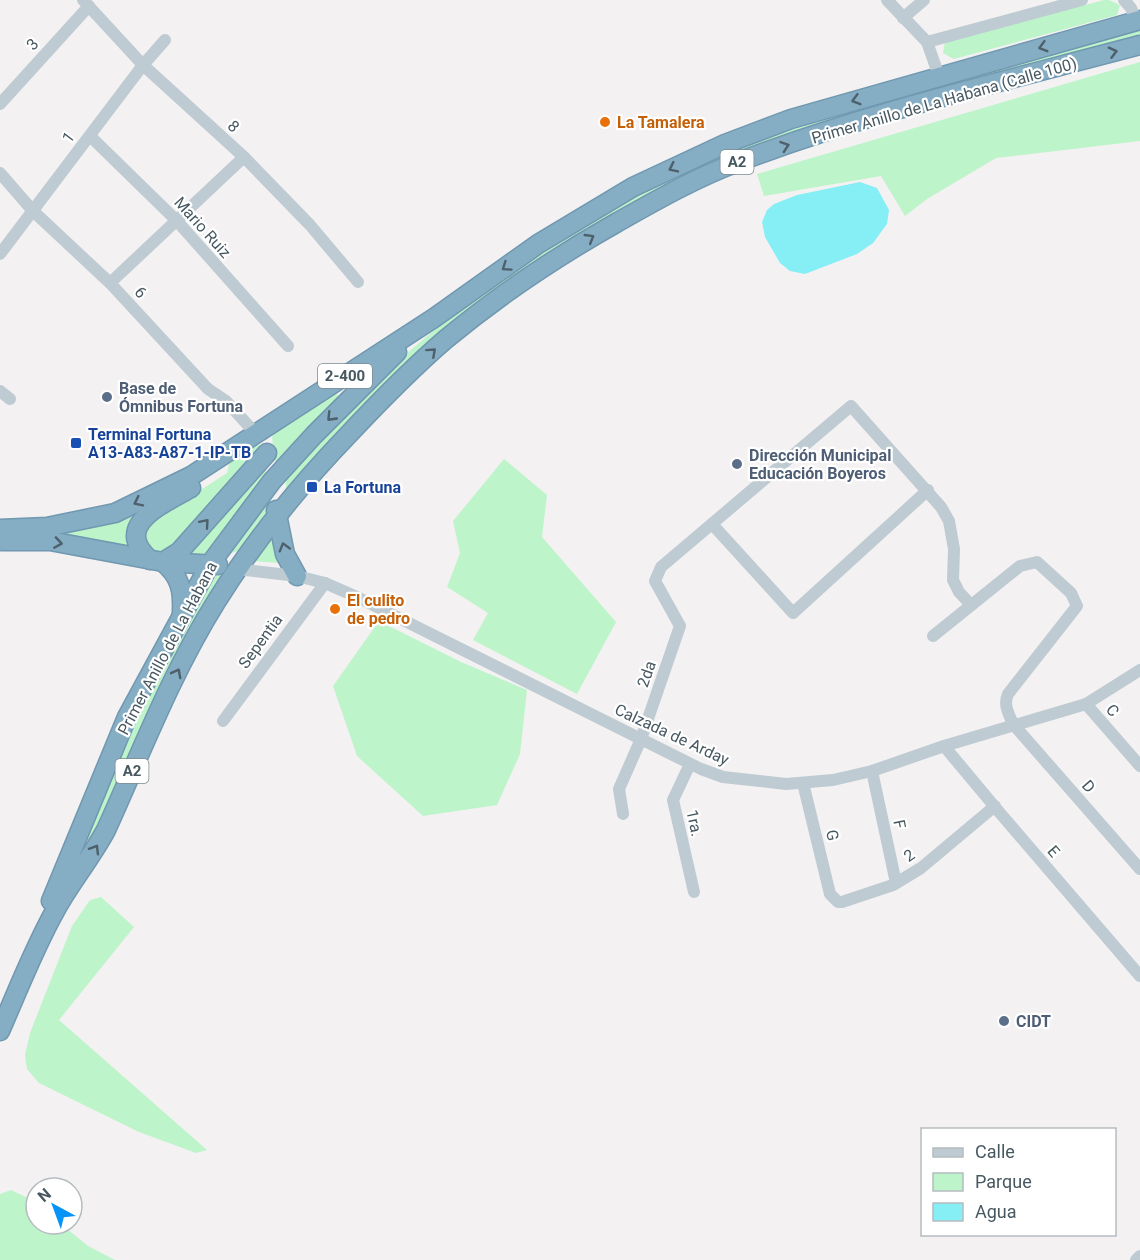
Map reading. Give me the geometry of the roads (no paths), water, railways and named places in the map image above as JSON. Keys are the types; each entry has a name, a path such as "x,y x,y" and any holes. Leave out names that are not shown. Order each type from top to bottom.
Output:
{"highway":[{"name":"Primer Anillo de La Habana (Calle 100)","path":"434,318 538,244 633,188 725,144 790,119 1138,20"},
{"name":"Primer Anillo de La Habana (Calle 100)","path":"277,516 306,479 389,392 445,340 531,275 689,182 737,162 859,121 1140,45"},
{"name":"2-400","path":"0,529 47,527 115,513 191,476 434,318"},
{"name":"Primer Anillo de La Habana","path":"25,973 68,855 127,717 210,564 272,481 371,376 434,318"},
{"path":"256,434 261,438 267,453 285,554 297,576"},
{"path":"157,561 179,552 267,453"},
{"path":"182,615 182,586 176,575 140,551 136,543 136,530 148,513 208,476 226,454"},
{"name":"A2","path":"237,568 277,516"},
{"path":"210,564 242,554 259,539"},
{"path":"0,541 50,541 157,561 237,568"},
{"name":"Primer Anillo de La Habana","path":"0,1032 56,908 106,830 172,681 237,568"},
{"path":"68,855 81,871"}],"street":[{"path":"887,0 927,42 939,76"},
{"path":"903,18 924,0"},
{"path":"927,42 1052,4 1082,0"},
{"path":"1124,0 1138,20"},
{"name":"8","path":"86,3 143,65 244,157 310,225 358,282"},
{"name":"3","path":"0,104 86,3"},
{"name":"1","path":"0,254 143,65 165,40"},
{"name":"Mario Ruiz","path":"90,136 177,221 288,346"},
{"path":"110,283 244,157"},
{"name":"6","path":"0,173 33,211 110,283 208,389 226,401 256,434"},
{"path":"928,490 793,612 712,524 852,406 928,490 949,521 954,549 953,580 959,592 971,605"},
{"name":"2da","path":"623,814 619,789 641,739 680,626 655,581 661,567 712,524"},
{"path":"933,636 1020,566 1037,562 1071,593 1077,606 1005,700 1006,709 1013,724"},
{"name":"Calzada de Arday","path":"237,568 297,576 325,583 690,764 723,777 786,784 833,780 872,771 1013,724 1086,704 1140,670"},
{"name":"Sepentia","path":"223,721 325,583"},
{"name":"C","path":"1086,704 1140,766"},
{"name":"D","path":"1013,724 1140,869"},
{"name":"E","path":"944,746 1140,976"},
{"name":"1ra.","path":"690,764 674,800 694,892"},
{"name":"F","path":"872,771 896,883"},
{"name":"G","path":"803,783 830,894"},
{"name":"2","path":"830,894 834,900 842,902 896,883 921,868 995,806"},
{"path":"1136,1260 1140,1256"}],"water":[{"path":"860,182 877,188 889,210 887,224 873,243 857,254 805,274 790,271 780,263 765,237 762,222 767,210 774,204 797,195"}],"place":[{"name":"La Tamalera","path":"605,122"},
{"name":"Base de Ómnibus Fortuna","path":"107,397"},
{"name":"Terminal Fortuna A13-A83-A87-1-IP-TB","path":"76,443"},
{"name":"Dirección Municipal Educación Boyeros","path":"737,464"},
{"name":"La Fortuna","path":"312,487"},
{"name":"El culito de pedro","path":"335,609"},
{"name":"CIDT","path":"1004,1021"}]}
